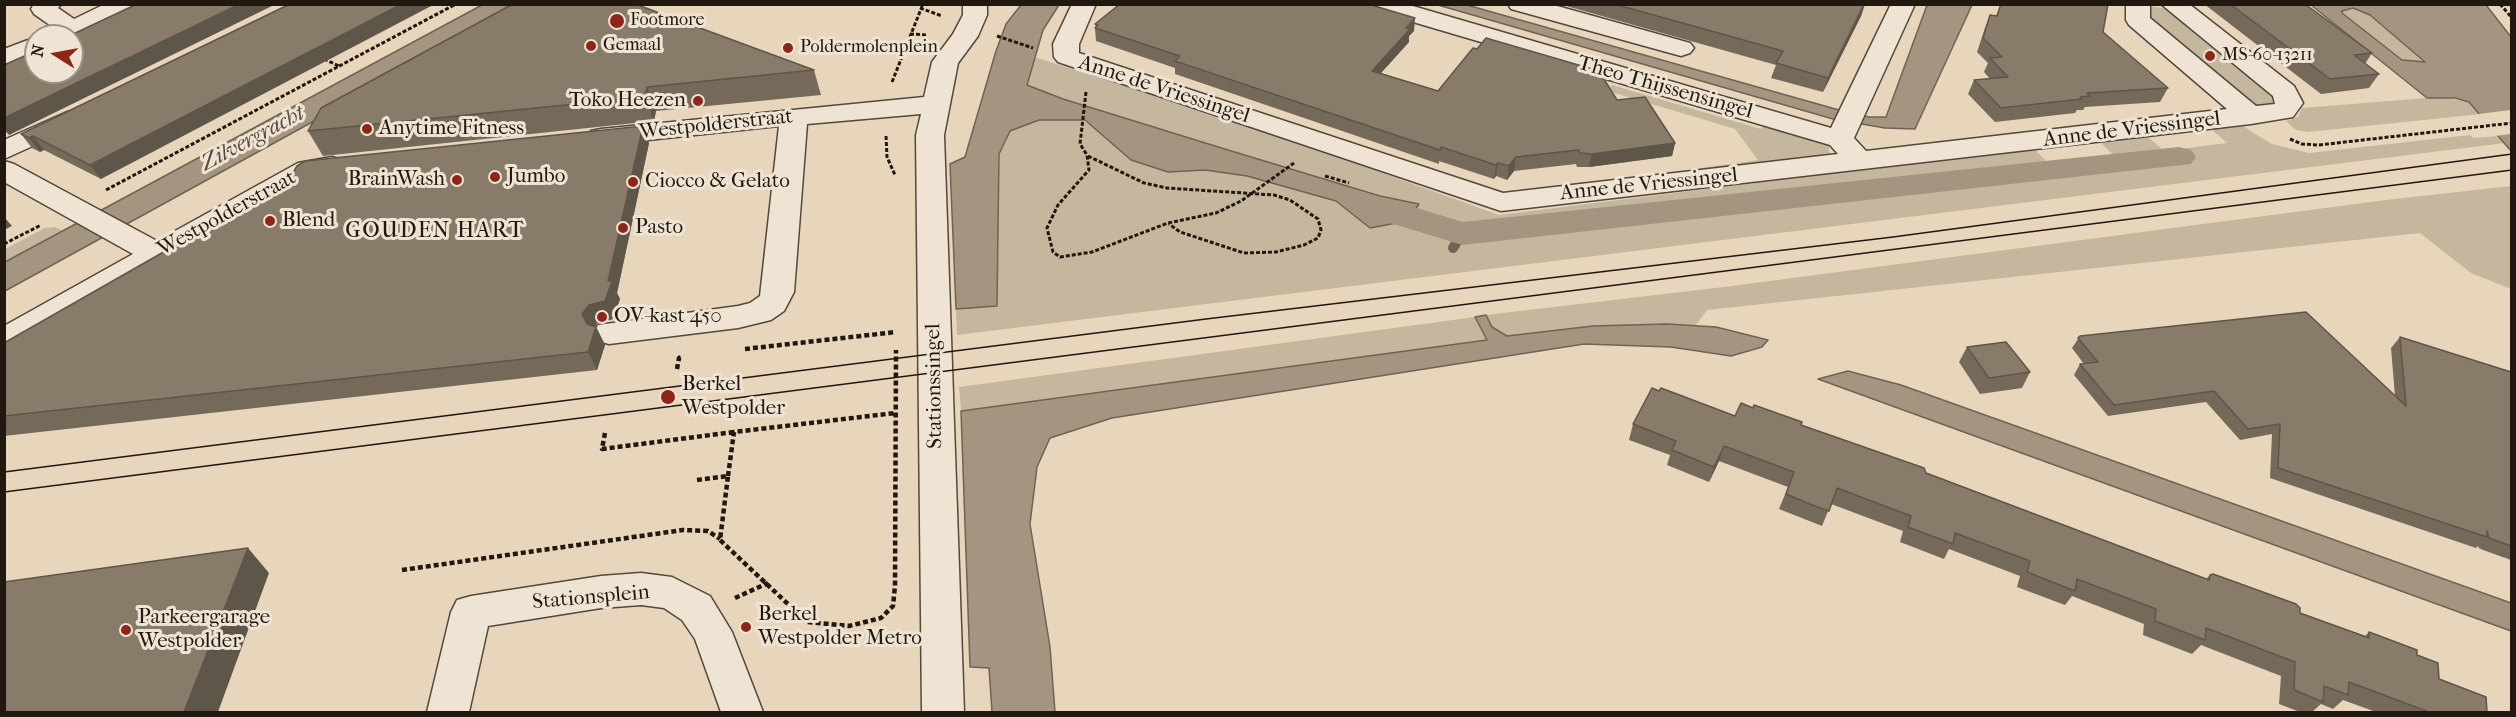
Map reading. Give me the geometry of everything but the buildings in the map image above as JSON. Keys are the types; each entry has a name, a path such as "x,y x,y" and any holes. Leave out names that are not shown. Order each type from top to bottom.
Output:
{"street":[{"path":"49,4 43,9 57,24"},
{"path":"82,24 126,4"},
{"name":"Stationssingel","path":"944,712 931,147 935,105 945,62 965,36 975,15 973,4"},
{"name":"Anne de Vriessingel","path":"1084,4 1066,44 1067,57 1501,202 2283,111 2290,103 2285,92 2173,4"},
{"name":"Theo Thijssensingel","path":"1378,4 1469,19 1847,124"},
{"name":"Theo Thijssensingel","path":"1521,4 1681,48"},
{"path":"1860,162 1847,124 1904,4"},
{"path":"2138,4 2138,20 2251,116"},
{"path":"4,59 24,50"},
{"name":"Westpolderstraat","path":"580,140 887,107 935,105"},
{"path":"4,151 87,110"},
{"path":"609,333 738,317 760,312 773,303 778,292 794,117"},
{"name":"Westpolderstraat","path":"4,340 308,169 355,164"},
{"path":"4,171 156,254"},
{"name":"Stationsplein","path":"448,712 471,612 601,592 641,589 672,593 696,608 712,632 742,712"}],"path":[{"path":"79,211 456,4"},
{"path":"897,180 887,157 885,126 887,107 890,88 923,4"},
{"path":"2500,4 2511,18"},
{"path":"993,35 1035,48"},
{"path":"318,57 340,66"},
{"path":"1086,92 1080,144 1087,156 1089,170 1051,217 1048,240 1053,252 1060,257 1092,252 1168,223 1216,213 1251,194 1292,165"},
{"path":"2251,116 2286,137 2302,144 2319,146 2511,123"},
{"path":"1087,156 1131,177 1155,185 1191,191 1251,194 1290,200 1318,219 1321,230 1318,238 1304,245 1276,252 1244,253 1180,232 1168,223"},
{"name":"Stationssingel","path":"768,583 807,622 849,626 881,618 893,606 896,320"},
{"path":"843,337 896,332"},
{"path":"733,351 744,349"},
{"path":"677,369 679,358 690,356"},
{"path":"605,433 602,449 895,413"},
{"path":"720,540 734,432"},
{"path":"697,480 728,476"},
{"path":"402,570 684,530 708,531 768,583 735,598"}],"shaded area":[{"path":"2150,6 2173,10 2195,28 2189,29 2236,68 2244,67 2270,88 2276,100 2272,104 2253,106 2214,78 2221,76 2175,37 2166,38 2149,23 2147,10"},
{"path":"2353,8 2370,15 2425,62 2402,60 2341,11"},
{"path":"1034,57 1247,124 1499,215 2033,148 2049,164 2114,156 2098,140 2147,136 2164,151 2227,143 2210,128 2241,125 2272,144 2309,153 2470,135 2473,138 2500,136 2505,143 957,335 956,309 997,306 999,154"},
{"path":"1612,85 1761,129 1764,124 1822,140 1829,146 1829,154 1821,157 1697,172 1695,169 1758,160 1735,129 1608,91"},
{"path":"2439,97 2469,102 2482,114 2308,132 2296,130 2286,121 2298,117 2302,108"},
{"path":"2511,186 2511,289 2471,273 2420,233 1707,310 1696,325 1593,326 1507,336 1492,327 1486,315 1724,287 2386,200"},
{"path":"55,227 63,231 5,262 5,249 45,228"},
{"path":"1475,317 1487,340 961,411 959,387"}],"water":[{"name":"Zilvergracht","path":"482,5 525,5 5,291 5,262"},
{"path":"1021,5 1059,5 1043,30 1027,85 1063,99 1228,150 1380,196 1419,204 1407,221 1370,228 1336,201 1247,176 1205,170 1168,172 1131,160 1085,120 1039,120 1010,131 999,154 997,306 956,309 950,164 965,157 996,51 1006,24"},
{"path":"1438,5 1467,5 1839,110 1869,117 1886,117 1927,5 1972,5 1915,129 1885,128 1833,119"},
{"path":"2311,5 2486,5 2511,37 2511,151 2469,102 2455,98 2427,98","holes":["2353,8 2370,15 2425,62 2402,60 2342,11"]},
{"path":"1486,315 1492,327 1507,336 1593,326 1667,324 1716,327 1768,340 1762,347 1731,356 1671,347 1584,344 1112,418 1050,438 1037,467 1030,524 1050,647 1055,712 992,712 989,668 970,667 961,411 1487,340 1475,317"},
{"path":"1848,371 1901,385 2511,603 2511,631 1818,379"}],"pier":[{"path":"2511,110 2511,134 2495,136 2478,114"}],"waterway":[{"path":"1360,202 1462,234 2179,157"},
{"path":"1453,248 1462,234"}],"tram line":[{"path":"4,472 1206,319 1893,237 2512,154"},
{"path":"4,492 2512,170"}],"place":[{"name":"Footmore","path":"617,21"},
{"name":"Gemaal","path":"591,46"},
{"name":"Poldermolenplein","path":"788,48"},
{"name":"MS-60-13211","path":"2210,56"},
{"name":"Toko Heezen","path":"698,101"},
{"name":"Anytime Fitness","path":"367,129"},
{"name":"Jumbo","path":"495,177"},
{"name":"BrainWash","path":"457,180"},
{"name":"Ciocco & Gelato","path":"633,182"},
{"name":"Blend","path":"270,221"},
{"name":"Pasto","path":"623,228"},
{"name":"OV-kast 450","path":"602,317"},
{"name":"Berkel Westpolder","path":"668,397"},
{"name":"Berkel Westpolder Metro","path":"746,627"},
{"name":"Parkeergarage Westpolder","path":"126,630"}],"district":[{"name":"GOUDEN HART","path":"435,232"}]}
